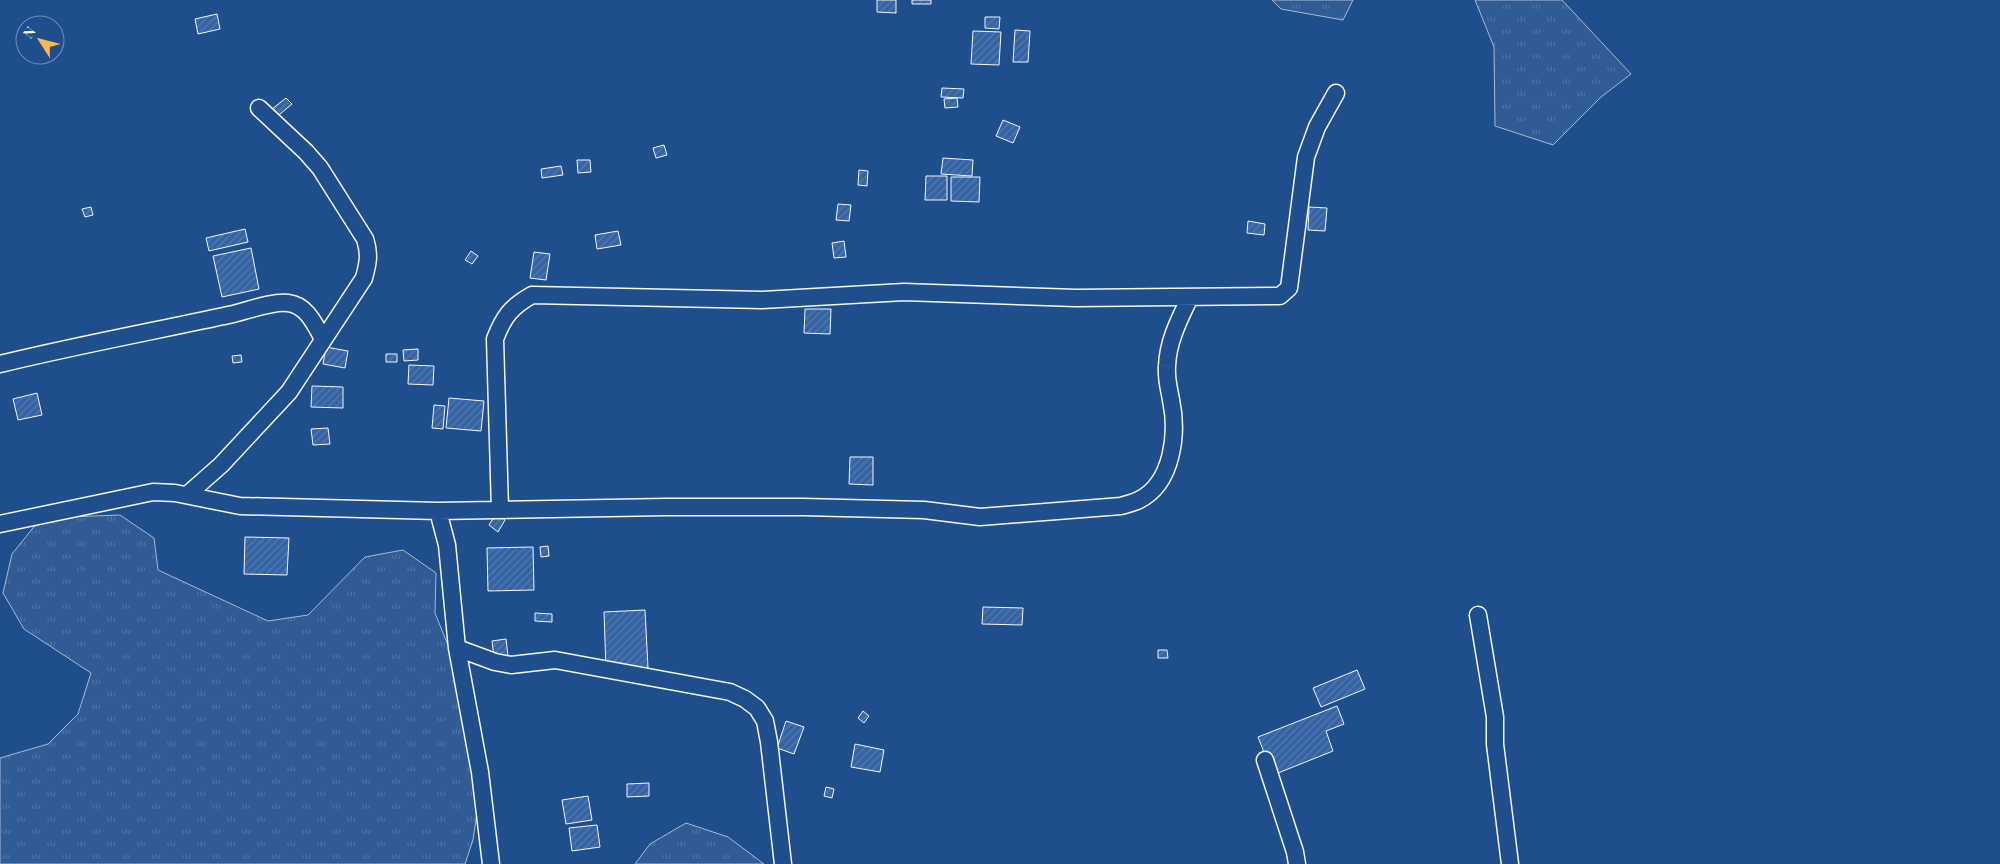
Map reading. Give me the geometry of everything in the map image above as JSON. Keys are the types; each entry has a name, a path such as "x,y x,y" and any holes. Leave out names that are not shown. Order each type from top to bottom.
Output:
{"street":[{"path":"500,510 495,339 503,319 516,303 532,295 762,300 904,292 1076,298 1280,296 1289,288 1306,157 1317,127 1336,93"},
{"path":"187,495 221,465 289,392 364,278 369,252 365,239 320,168 260,108"},
{"path":"0,524 153,492 175,493 240,506 438,511 666,507 803,508 924,510 980,517 1121,506 1139,500 1150,492 1163,475 1170,458 1174,432 1172,401 1166,381 1169,349 1174,331 1190,298"},
{"path":"0,364 231,315 273,304 288,303 301,307 312,319 323,340"},
{"path":"438,511 448,552 457,648 480,772 491,864"},
{"path":"1478,615 1495,717 1495,744 1510,864"},
{"path":"457,648 503,664 523,664 555,660 730,692 745,698 757,708 765,722 783,864"},
{"path":"1265,760 1295,852 1297,864"}],"green space":[{"path":"1272,0 1353,0 1343,20 1281,9"},
{"path":"1475,0 1562,0 1631,74 1601,97 1553,145 1495,126 1494,47"},
{"path":"120,515 154,538 158,570 268,621 308,615 365,557 403,550 436,573 435,613 462,680 479,800 473,840 465,864 0,864 0,758 48,744 78,714 91,673 24,629 3,593 12,554 41,518"},
{"path":"686,823 728,837 764,864 635,864 650,844"}],"building":[{"path":"877,0 896,0 896,13 877,12"},
{"path":"912,0 931,0 931,4 912,4"},
{"path":"217,14 220,29 198,34 195,19"},
{"path":"985,17 1000,17 999,29 985,28"},
{"path":"1015,30 1030,31 1028,62 1013,62"},
{"path":"973,31 1001,32 999,65 971,64"},
{"path":"942,88 964,89 963,98 941,97"},
{"path":"286,98 292,104 268,124 262,117"},
{"path":"957,98 958,107 945,108 944,99"},
{"path":"1003,120 1020,127 1013,143 996,136"},
{"path":"664,145 667,155 656,158 653,148"},
{"path":"943,158 973,160 972,176 941,174"},
{"path":"577,160 590,160 591,172 578,173"},
{"path":"561,166 563,175 542,178 541,169"},
{"path":"859,170 868,171 867,186 858,185"},
{"path":"926,176 947,176 947,200 925,200"},
{"path":"951,177 980,177 979,202 951,201"},
{"path":"838,204 851,205 849,221 836,220"},
{"path":"91,207 93,215 85,217 82,209"},
{"path":"1309,207 1327,208 1325,231 1308,230"},
{"path":"1248,221 1265,224 1264,235 1247,233"},
{"path":"245,229 248,242 209,251 206,238"},
{"path":"618,231 621,245 597,249 595,235"},
{"path":"844,241 846,257 834,258 832,243"},
{"path":"251,248 259,289 222,297 213,256"},
{"path":"471,251 478,256 472,264 465,260"},
{"path":"534,252 550,254 546,280 530,278"},
{"path":"805,309 831,309 830,334 804,333"},
{"path":"326,347 348,351 345,368 323,364"},
{"path":"418,349 418,360 404,361 403,350"},
{"path":"386,354 397,354 397,362 386,362"},
{"path":"241,355 242,362 233,363 232,356"},
{"path":"409,365 434,366 433,385 408,384"},
{"path":"312,386 343,387 343,408 311,407"},
{"path":"37,393 42,415 18,420 13,399"},
{"path":"449,398 484,401 481,431 446,428"},
{"path":"434,405 445,406 443,429 432,428"},
{"path":"328,428 330,444 313,445 311,429"},
{"path":"850,457 873,457 873,485 849,484"},
{"path":"496,514 505,520 498,532 489,525"},
{"path":"245,537 289,538 287,575 244,574"},
{"path":"548,546 549,556 541,557 540,547"},
{"path":"533,547 534,590 488,591 487,548"},
{"path":"983,607 1023,608 1022,625 982,624"},
{"path":"645,610 648,668 606,670 604,612"},
{"path":"535,613 552,614 552,622 535,621"},
{"path":"506,639 508,656 494,657 492,641"},
{"path":"1158,650 1167,650 1168,658 1158,658"},
{"path":"1357,670 1365,689 1321,707 1313,688"},
{"path":"1337,706 1344,724 1326,731 1333,751 1273,775 1258,737"},
{"path":"863,711 869,716 864,723 858,718"},
{"path":"786,721 804,727 794,754 777,748"},
{"path":"855,744 884,750 880,772 851,767"},
{"path":"649,783 649,796 627,797 627,784"},
{"path":"826,787 834,789 832,798 824,796"},
{"path":"588,796 592,820 566,824 562,800"},
{"path":"597,825 600,847 572,851 569,828"}]}
